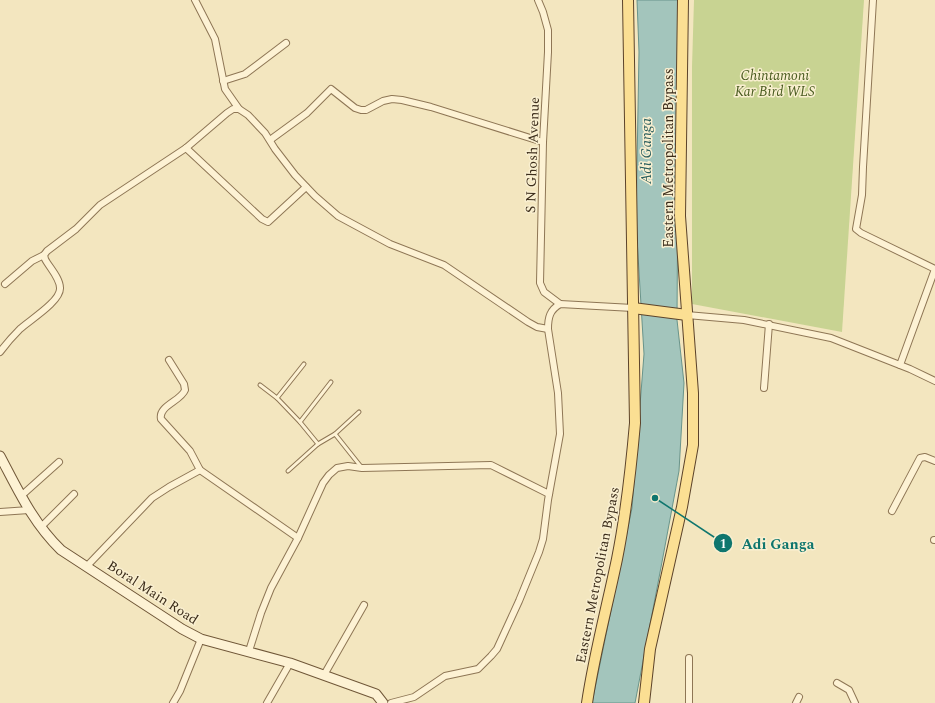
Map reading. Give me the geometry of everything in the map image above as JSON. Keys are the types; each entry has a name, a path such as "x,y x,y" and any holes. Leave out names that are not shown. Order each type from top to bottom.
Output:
{"main road":[{"name":"Eastern Metropolitan Bypass","path":"587,703 591,676 617,560 628,493 635,423 628,0"},
{"name":"Eastern Metropolitan Bypass","path":"644,703 650,649 682,507 693,445 693,393 680,216 682,0"},
{"path":"633,308 687,315"},
{"name":"Boral Main Road","path":"0,456 28,510 40,528 61,550 182,629 201,638 229,647 290,662 376,694 383,703"}],"street":[{"path":"195,0 215,39 223,81 229,96 239,109 255,122 270,140 284,162 306,187 338,216 390,244 444,265 528,322 537,327 548,329"},
{"name":"S N Ghosh Avenue","path":"538,0 548,30 543,142 540,283 544,292 560,304"},
{"path":"873,0 862,195 856,228 860,233 935,269 900,365"},
{"path":"223,81 245,74 286,43"},
{"path":"270,140 307,113 331,89 355,108 361,110 366,110 383,101 392,99 402,100 431,107 543,142"},
{"path":"5,284 27,265 44,255 58,242 76,229 100,205 186,148 227,113 239,109"},
{"path":"186,148 262,219 268,222 306,187"},
{"path":"0,352 19,330 49,305 60,293 61,286 44,255"},
{"path":"391,703 414,696 445,676 478,669 497,649 519,602 543,539 558,445 560,422 558,393 548,329 550,312 560,304 633,308"},
{"path":"687,315 744,320 831,338 935,380"},
{"path":"764,388 769,324"},
{"path":"169,360 184,384 185,390 181,397 162,411 160,415 161,419 190,450 196,466 200,470 298,538"},
{"path":"892,511 920,458 924,457 935,461"},
{"path":"21,496 58,462"},
{"path":"249,651 261,613 269,594 298,538 323,484 329,475 338,468 348,466 362,468 490,465 549,494"},
{"path":"87,566 152,498 200,470"},
{"path":"40,528 74,494"},
{"path":"0,512 28,510"},
{"path":"324,675 364,605"},
{"path":"173,703 180,691 201,638"},
{"path":"689,658 689,703"},
{"path":"267,703 290,662"},
{"path":"837,683 848,690 855,703"},
{"path":"414,696 416,703"}],"lane":[{"path":"277,398 304,364"},
{"path":"300,422 331,382"},
{"path":"260,385 277,398 300,422 318,444"},
{"path":"288,471 318,444 335,434 359,412"},
{"path":"335,434 362,468"}],"green space":[{"name":"Chintamoni Kar Bird WLS","path":"694,0 864,0 842,332 692,304 692,67"}],"water":[{"path":"637,0 679,0 677,320 684,383 679,471 635,703 592,703 632,508 644,354 636,222 639,52"}],"place":[{"name":"Adi Ganga","path":"655,498"}]}
